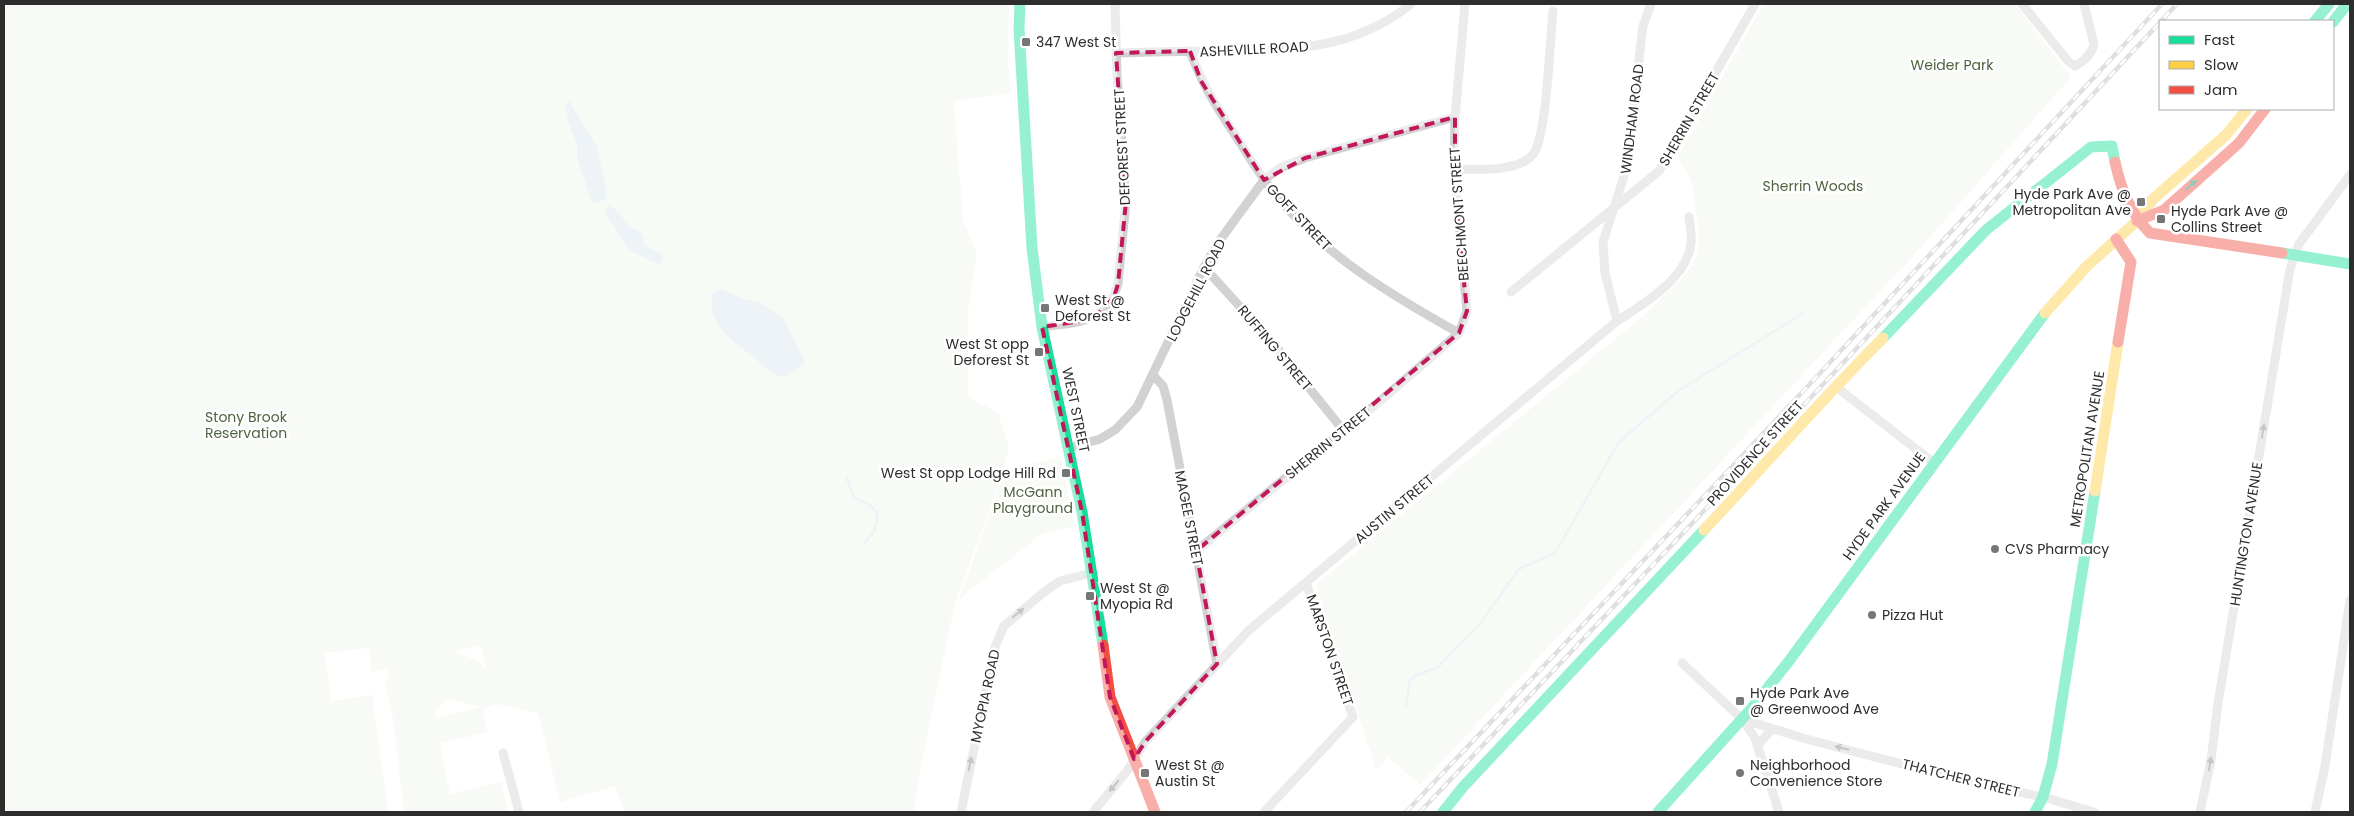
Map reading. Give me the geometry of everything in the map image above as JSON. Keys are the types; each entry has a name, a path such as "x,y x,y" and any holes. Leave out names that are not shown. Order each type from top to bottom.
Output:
{"street":[{"name":"WEST STREET","path":"1020,4 1019,29 1029,204 1032,248 1042,327 1069,448 1092,572 1110,697 1156,812"},
{"name":"DEFOREST STREET","path":"1042,327 1093,319 1106,308 1114,297 1118,284 1126,201 1116,52 1115,4"},
{"name":"ASHEVILLE ROAD","path":"1116,52 1287,50 1331,44 1387,22 1411,4"},
{"name":"BEECHMONT STREET","path":"1459,333 1467,311 1454,168 1455,117 1465,4"},
{"name":"WINDHAM ROAD","path":"1617,321 1608,290 1603,260 1605,233 1626,170 1643,26 1650,4"},
{"name":"SHERRIN STREET","path":"1511,292 1614,209 1663,166 1755,4"},
{"path":"2022,4 2069,62 2075,66 2082,62 2093,50 2094,44 2084,4"},
{"path":"2317,20 2329,4"},
{"path":"2334,21 2347,4"},
{"path":"1454,168 1497,169 1522,163 1534,154 1539,142 1543,118 1553,11"},
{"name":"GOFF STREET","path":"1190,51 1201,81 1264,180 1291,211 1331,251 1392,295 1459,333"},
{"name":"HYDE PARK AVENUE","path":"1658,812 1742,719 1789,661 2037,322 2086,267 2137,221 2152,200 2226,135 2246,110"},
{"name":"HYDE PARK AVENUE","path":"2137,221 2164,210 2239,143 2264,110"},
{"name":"LODGEHILL ROAD","path":"1069,448 1100,439 1115,430 1138,407 1204,267 1220,240 1264,180 1280,168 1305,158 1455,117"},
{"name":"PROVIDENCE STREET","path":"1446,811 1463,787 1607,632 1776,456 1835,386 1907,316 1986,230 2091,147 2112,146 2127,202 2137,221"},
{"name":"HUNTINGTON AVENUE","path":"2200,812 2211,760 2218,702 2290,269 2298,244 2350,175"},
{"name":"AUSTIN STREET","path":"1093,812 1145,742 1254,625 1617,321 1664,287 1685,264 1691,244 1689,217"},
{"path":"2137,221 2150,233 2350,264"},
{"name":"METROPOLITAN AVENUE","path":"2035,812 2043,797 2052,764 2131,262 2116,239"},
{"name":"RUFFING STREET","path":"1204,267 1272,343 1343,430"},
{"name":"SHERRIN STREET","path":"1196,551 1459,333"},
{"name":"MAGEE STREET","path":"1154,376 1163,386 1167,400 1217,664"},
{"path":"1835,386 1934,463"},
{"name":"MYOPIA ROAD","path":"961,812 995,647 1004,626 1015,615 1060,582 1092,572"},
{"name":"MARSTON STREET","path":"1264,812 1353,717 1306,583"},
{"path":"2316,812 2346,658 2350,600"},
{"path":"1682,663 1742,719 1758,745 1779,812"},
{"name":"THATCHER STREET","path":"1742,719 1772,729 1975,783 2043,797 2094,812"},
{"path":"1758,745 1772,729"},
{"path":"503,753 519,812"}],"highlighted area":[{"path":"1190,51 1201,81 1264,180 1305,158 1455,117 1455,193 1467,311 1459,333 1196,551 1217,664 1145,742 1134,759 1110,697 1082,512 1042,327 1093,319 1114,297 1118,284 1126,201 1116,53"}],"green space":[{"name":"Stony Brook Reservation","path":"4,4 1009,4 1008,67 1012,93 954,101 963,220 977,254 968,311 968,397 998,413 1009,447 1000,482 955,603 920,770 914,812 625,812 615,786 560,802 538,713 497,704 482,709 488,732 440,743 450,794 501,782 508,812 404,812 393,718 385,683 388,677 387,669 372,673 368,648 325,653 331,701 374,695 388,812 4,812","holes":["481,645 487,671 478,660 454,652","451,699 479,707 436,718 435,713 443,703"]},
{"name":"Sherrin Woods","path":"1763,4 2015,4 2071,77 1924,244 1420,785 1388,757 1376,770 1317,589 1317,584 1641,318 1691,267 1697,252 1699,233 1692,182 1678,157"},
{"name":"McGann Playground","path":"1060,457 1075,527 1043,533 959,599 1005,471"}],"shaded area":[{"path":"568,100 597,146 607,195 606,199 595,203 591,200 577,157 578,150 566,114"},
{"path":"609,206 615,209 632,228 642,233 645,245 663,255 660,265 629,250 605,213"},
{"path":"721,289 746,300 758,302 783,317 805,363 786,377 773,374 724,333 714,316 712,306 712,294"}],"waterway":[{"path":"1406,706 1410,680 1415,676 1438,667 1479,625 1519,569 1555,553 1619,442 1678,391 1802,314"},
{"path":"847,478 854,498 870,505 877,516 874,531 864,543"}],"railway":[{"path":"1406,812 1809,385 2162,4"},
{"path":"2162,20 2177,4"},
{"path":"1420,812 1816,392 2159,23"}],"traffic: fast":[{"path":"1020,4 1019,29 1032,248 1042,327 1082,512 1103,645"},
{"path":"2316,20 2329,4"},
{"path":"2334,21 2347,4"},
{"path":"1883,338 1986,230 2091,147 2112,146 2115,162"},
{"path":"2282,253 2350,264"},
{"path":"1658,812 1751,709 1789,661 2045,313"},
{"path":"2035,812 2043,797 2052,764 2095,491"},
{"path":"1443,812 1463,787 1704,530"}],"traffic: slow":[{"path":"2045,313 2086,267 2137,221 2152,200 2226,135 2246,110"},
{"path":"1704,530 1883,338"},
{"path":"2095,491 2118,342"}],"traffic: jam":[{"path":"2137,221 2164,210 2239,143 2264,110"},
{"path":"2115,162 2127,200 2137,217 2150,233 2282,253"},
{"path":"2116,239 2131,262 2118,342"},
{"path":"1103,645 1110,697 1155,812"}],"place":[{"name":"347 West St","path":"1026,42"},
{"name":"Hyde Park Ave @ Metropolitan Ave","path":"2141,202"},
{"name":"Hyde Park Ave @ Collins Street","path":"2161,219"},
{"name":"West St @ Deforest St","path":"1045,308"},
{"name":"West St opp Deforest St","path":"1039,352"},
{"name":"West St opp Lodge Hill Rd","path":"1066,473"},
{"name":"CVS Pharmacy","path":"1995,549"},
{"name":"West St @ Myopia Rd","path":"1090,596"},
{"name":"Pizza Hut","path":"1872,615"},
{"name":"Hyde Park Ave @ Greenwood Ave","path":"1740,701"},
{"name":"West St @ Austin St","path":"1145,773"},
{"name":"Neighborhood Convenience Store","path":"1740,773"}],"park label":[{"name":"Weider Park","path":"1952,65"}]}
